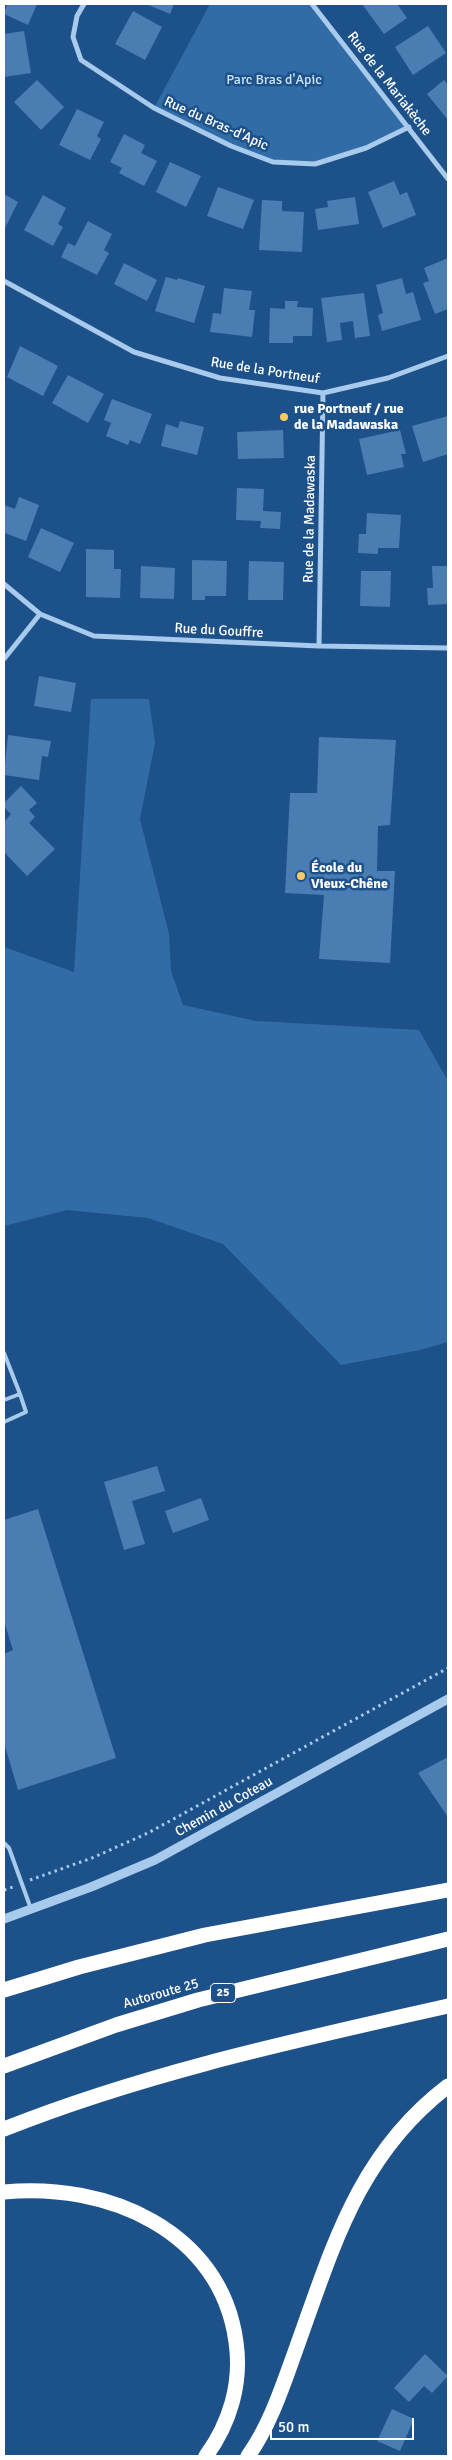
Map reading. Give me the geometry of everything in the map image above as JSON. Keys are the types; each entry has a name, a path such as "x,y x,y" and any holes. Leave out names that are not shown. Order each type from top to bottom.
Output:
{"highway":[{"path":"4,1990 79,1967 205,1935 448,1890"},
{"name":"Autoroute 25","path":"4,2066 116,2025 172,2007 266,1982 448,1940"},
{"path":"4,2129 77,2102 159,2076 298,2040 448,2006"},
{"path":"248,2456 278,2398 328,2259 360,2188 383,2150 423,2106 448,2086"},
{"path":"4,2192 63,2192 84,2195 127,2208 166,2228 191,2250 212,2275 229,2311 235,2332 238,2374 235,2394 229,2412 206,2456"}],"street":[{"name":"Rue du Bras-d'Apic","path":"84,4 77,16 73,37 81,60 154,108 231,146 273,162 315,164 366,148 409,127"},
{"name":"Rue de la Mariakèche","path":"312,4 448,179"},
{"name":"Rue de la Portneuf","path":"4,281 134,352 220,378 323,393 388,378 448,356"},
{"name":"Rue de la Madawaska","path":"319,646 323,393"},
{"name":"Rue du Gouffre","path":"4,584 40,614 94,636 319,646 448,648"},
{"path":"4,659 40,614"},
{"name":"Chemin du Coteau","path":"5,1916 31,1909 113,1878 170,1853 448,1699"}],"lane":[{"path":"4,1353 26,1412 4,1422"},
{"path":"4,1400 20,1394"},
{"path":"4,1844 9,1848 31,1909"}],"path":[{"name":"Chemin du Coteau","path":"37,1878 139,1838 448,1668"}],"green space":[{"name":"Parc Bras d'Apic","path":"210,4 312,4 409,127 340,158 316,164 296,165 254,156 154,108"},
{"path":"91,699 149,699 155,743 140,819 169,934 171,971 183,1005 256,1021 419,1030 448,1081 448,1342 420,1350 341,1365 223,1244 148,1218 67,1210 4,1226 4,947 74,972"}],"building":[{"path":"7,4 37,4 28,25 4,14"},
{"path":"146,4 174,4 170,14"},
{"path":"362,4 397,4 407,18 384,34"},
{"path":"133,11 162,27 145,60 115,44"},
{"path":"428,26 446,53 413,75 395,47"},
{"path":"24,31 31,73 4,77 4,34"},
{"path":"37,80 64,107 41,130 14,102"},
{"path":"444,80 448,83 448,120 427,94"},
{"path":"77,109 104,122 97,136 101,139 90,160 59,145"},
{"path":"124,134 145,145 141,153 157,161 144,186 119,173 122,168 110,162"},
{"path":"170,162 201,176 186,207 156,192"},
{"path":"394,181 400,195 407,192 416,215 383,228 368,192"},
{"path":"218,187 254,200 243,229 207,216"},
{"path":"4,194 18,202 4,230"},
{"path":"43,195 66,208 58,224 63,227 53,246 24,230"},
{"path":"355,197 359,224 318,230 315,209 328,207 327,201"},
{"path":"262,200 282,201 282,211 304,212 302,252 259,250"},
{"path":"88,221 112,234 104,250 109,253 97,275 61,257 68,243 75,246"},
{"path":"448,258 448,309 435,314 423,283 429,281 424,268"},
{"path":"124,263 157,280 147,301 114,284"},
{"path":"166,277 177,280 178,278 205,286 194,323 155,311"},
{"path":"402,278 406,294 413,292 421,320 382,331 378,315 383,313 376,285"},
{"path":"224,288 252,291 249,310 255,310 252,337 210,332 213,313 221,314"},
{"path":"364,293 370,336 355,338 353,321 340,323 342,340 327,342 321,298"},
{"path":"285,301 298,301 297,307 313,308 312,336 293,336 293,343 269,343 270,308 285,309"},
{"path":"20,346 58,366 43,396 7,377"},
{"path":"68,375 104,394 88,423 52,403"},
{"path":"112,399 152,414 140,444 130,440 128,445 106,436 111,423 104,420"},
{"path":"448,416 448,454 423,462 412,426"},
{"path":"180,421 204,427 197,455 161,446 166,424 178,428"},
{"path":"283,430 284,458 238,459 237,432"},
{"path":"400,430 406,454 401,454 404,467 367,475 359,439"},
{"path":"237,488 264,489 263,511 281,512 280,529 260,528 261,521 236,520"},
{"path":"19,497 39,505 26,541 5,533 4,505 15,509"},
{"path":"367,513 401,515 399,548 378,548 378,554 358,553 359,534 366,534"},
{"path":"41,528 74,543 60,572 28,557"},
{"path":"86,549 114,550 114,569 121,569 120,598 86,597"},
{"path":"192,560 227,561 226,596 205,596 205,600 192,600"},
{"path":"249,561 284,562 283,600 248,600"},
{"path":"141,566 175,568 174,599 140,598"},
{"path":"432,566 448,566 448,604 428,605 427,588 433,588"},
{"path":"361,571 391,571 390,607 360,606"},
{"path":"39,676 76,683 71,712 34,706"},
{"path":"8,735 51,741 48,757 42,756 39,780 4,775"},
{"path":"319,737 396,740 390,825 378,826 377,871 395,871 390,963 319,959 324,895 285,893 290,793 317,793"},
{"path":"21,786 37,803 29,810 35,817 29,823 55,849 27,876 4,852 4,822 11,814 4,807 4,803"},
{"path":"157,1466 165,1491 132,1501 145,1544 124,1550 104,1482"},
{"path":"201,1498 209,1520 173,1533 165,1511"},
{"path":"38,1509 116,1758 18,1790 4,1743 4,1654 13,1650 4,1621 4,1520"},
{"path":"448,1757 448,1817 418,1773"},
{"path":"425,2354 448,2376 432,2393 424,2386 409,2402 394,2388"},
{"path":"392,2409 414,2419 400,2451 377,2441"}],"place":[{"name":"rue Portneuf / rue de la Madawaska","path":"284,417"},
{"name":"École du Vieux-Chêne","path":"301,876"}]}
